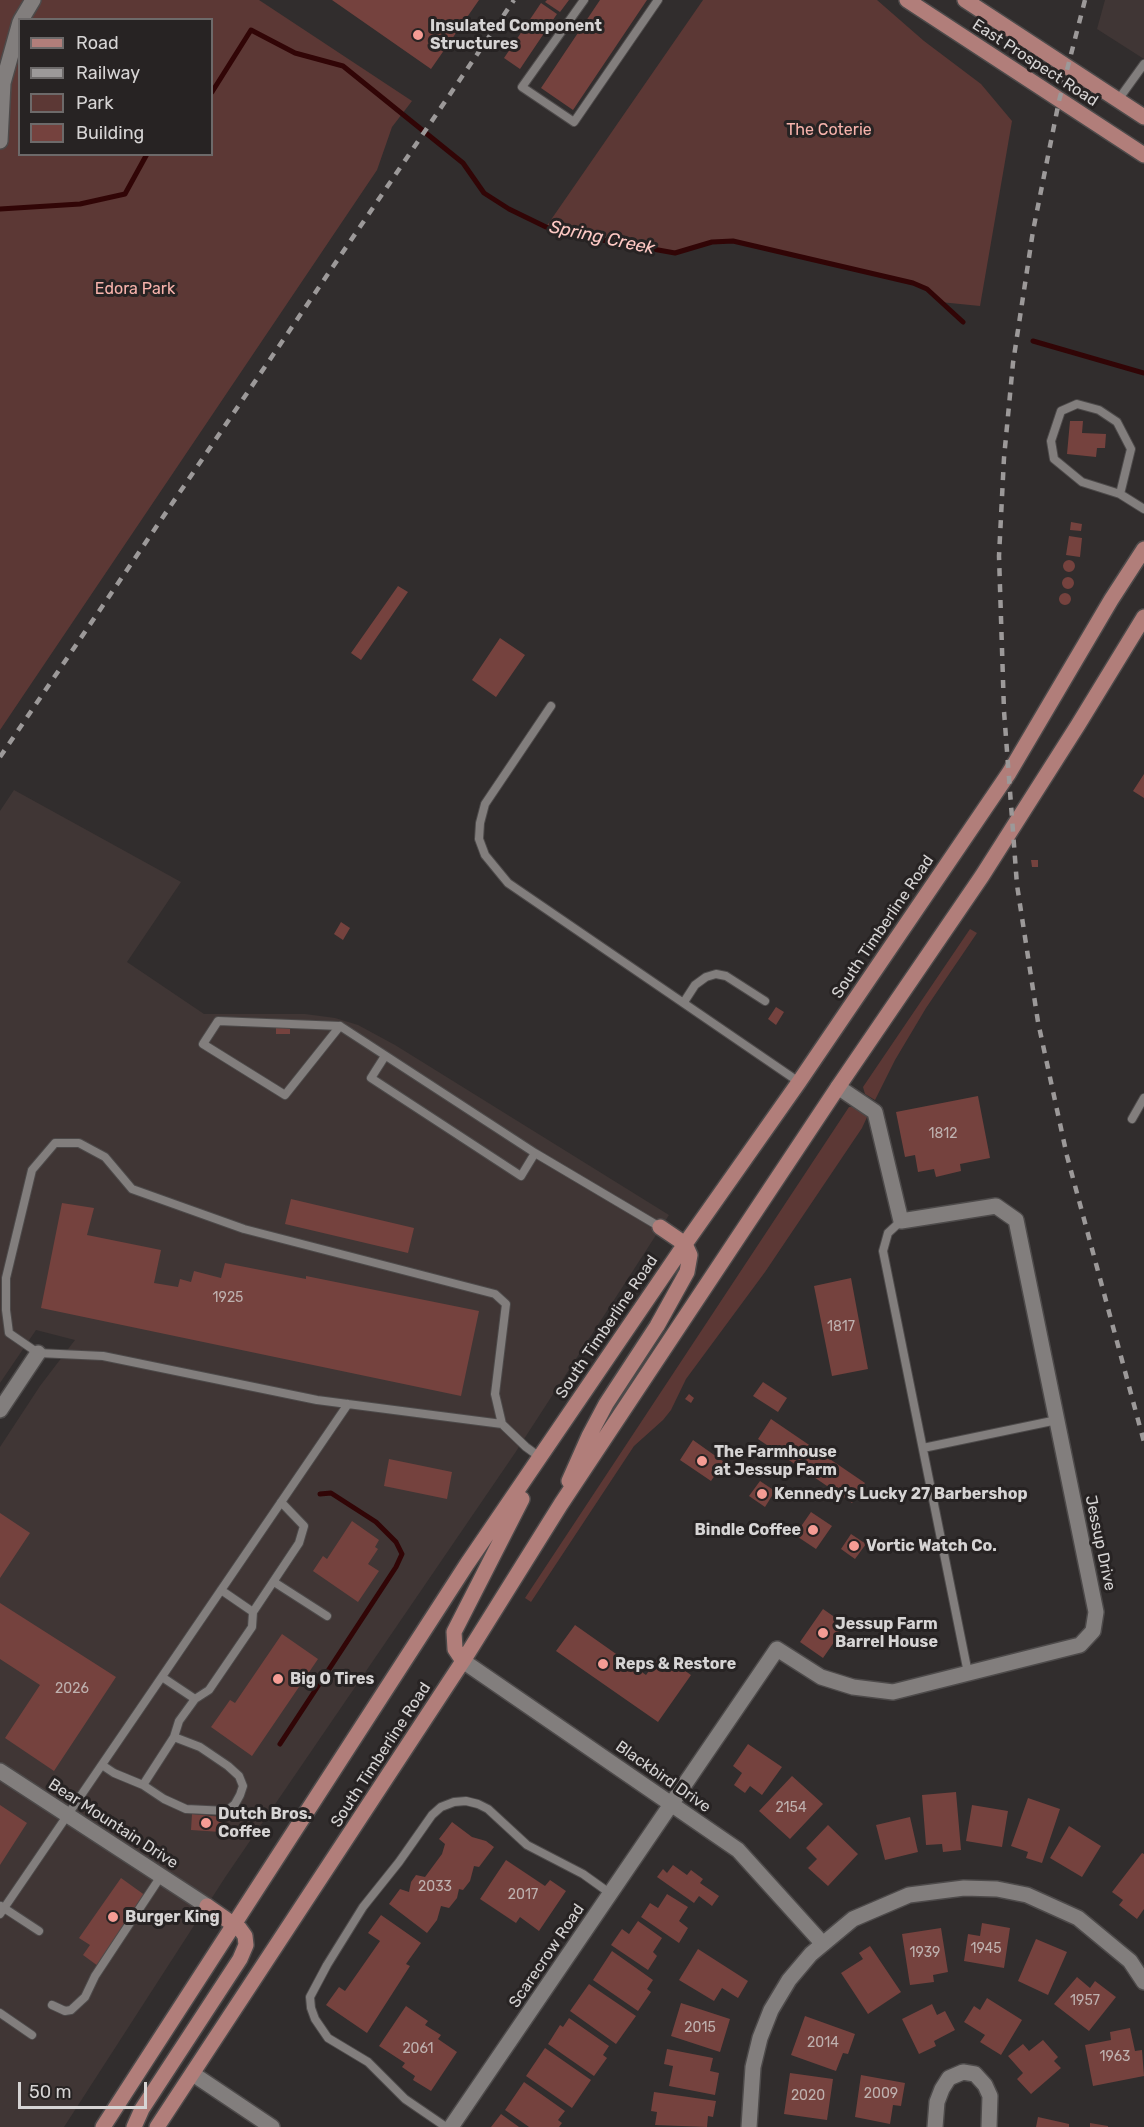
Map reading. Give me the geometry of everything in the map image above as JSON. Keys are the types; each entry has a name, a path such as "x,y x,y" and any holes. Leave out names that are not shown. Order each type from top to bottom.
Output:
{"main road":[{"name":"East Prospect Road","path":"907,0 1144,155"},
{"name":"East Prospect Road","path":"965,0 1144,117"},
{"name":"South Timberline Road","path":"103,2127 460,1574 685,1244 800,1082 1009,773 1111,600 1144,549"},
{"name":"South Timberline Road","path":"157,2127 463,1661 561,1504 838,1087 982,876 1143,622"},
{"path":"561,1504 571,1474 606,1404 657,1326 687,1272 690,1255 685,1244 660,1227"},
{"path":"463,1661 455,1649 454,1632 552,1441"},
{"path":"134,2127 142,2109 240,1959 246,1945 245,1936 234,1923 207,1906"}],"street":[{"path":"22,18 33,0"},
{"path":"0,141 3,83 18,28"},
{"path":"838,1087 875,1112 901,1221"},
{"name":"Jessup Drive","path":"672,1804 777,1649 821,1677 853,1687 893,1692 1080,1645 1093,1631 1096,1612 1016,1220 996,1206 901,1221"},
{"path":"0,1410 38,1353"},
{"name":"Blackbird Drive","path":"463,1661 738,1850 823,1944"},
{"name":"Bear Mountain Drive","path":"0,1771 207,1906"},
{"name":"Scarecrow Road","path":"451,2127 672,1804"},
{"path":"749,2127 753,2067 760,2038 771,2010 789,1980 811,1954 852,1919 909,1895 964,1888 997,1889 1027,1895 1078,1918 1130,1961 1144,1982"},
{"path":"934,2127 937,2102 942,2089 949,2078 963,2073 975,2074 985,2085 990,2096 989,2127"},
{"path":"193,2074 272,2127"}],"lane":[{"path":"584,0 522,87 574,122 658,0"},
{"path":"1119,100 1144,64"},
{"path":"1120,494 1131,449 1117,423 1099,410 1077,404 1061,411 1051,441 1054,459 1082,482 1120,494 1144,509"},
{"path":"551,706 485,804 479,839 485,855 508,883 800,1082"},
{"path":"684,1002 695,985 706,977 716,974 726,976 765,1001"},
{"path":"340,1026 285,1095 203,1044 218,1021 340,1026 535,1153 660,1227"},
{"path":"386,1056 371,1078 521,1176 535,1153"},
{"path":"1132,1119 1144,1098"},
{"path":"502,1424 317,1400 103,1356 38,1353 9,1333 6,1278 32,1170 55,1143 79,1143 105,1157 132,1189 244,1229 495,1294 506,1304 495,1394 502,1424 541,1458"},
{"path":"901,1221 888,1233 883,1251 968,1673"},
{"path":"39,1930 1,1909 348,1404"},
{"path":"923,1448 1057,1420"},
{"path":"142,1785 174,1737 179,1721 195,1699 209,1690 252,1627 253,1612 299,1543 304,1526 281,1502"},
{"path":"274,1581 327,1616"},
{"path":"221,1590 253,1612"},
{"path":"162,1677 195,1699"},
{"path":"102,1765 186,1809 227,1811 235,1804 243,1786 239,1776 200,1747 174,1737"},
{"path":"446,2127 405,2099 368,2062 328,2038 315,2019 310,1997 363,1907 399,1862 432,1815 441,1807 454,1802 466,1801 488,1809 526,1845 583,1874 611,1894"},
{"path":"52,2004 64,2011 71,2010 85,1996 94,1976 161,1876"},
{"path":"0,2013 32,2035"}],"shaded area":[{"path":"1105,0 1144,0 1144,59 1097,29"},
{"path":"14,790 181,882 127,962 204,1014 305,1014 335,1018 358,1025 395,1045 669,1215 515,1453 226,1876 64,2127 0,2127 0,1447 40,1386 75,1340 36,1330 0,1383 0,811"}],"green space":[{"name":"Edora Park","path":"0,0 259,0 412,101 392,127 377,170 0,730"},
{"name":"The Coterie","path":"703,0 877,0 924,41 981,84 1012,121 980,306 940,302 927,289 913,283 733,241 712,242 675,253 563,233 546,227"},
{"path":"970,929 977,933 926,1008 895,1060 875,1100 865,1094 863,1087"},
{"path":"849,1107 854,1107 868,1115 862,1128 765,1272 686,1379 671,1410 634,1446 531,1602 525,1598"}],"building":[{"name":"Insulated Component Structures","path":"332,0 479,0 431,69"},
{"path":"547,0 569,0 560,12 545,2"},
{"path":"600,0 647,0 573,110 541,88"},
{"path":"541,3 557,14 520,69 504,58"},
{"path":"1070,421 1083,421 1082,433 1106,434 1105,448 1097,448 1096,457 1067,454"},
{"path":"1071,522 1082,524 1081,531 1070,530"},
{"path":"1069,536 1082,538 1080,557 1066,555"},
{"path":"1071,560 1075,566 1071,572 1067,572 1063,564"},
{"path":"1070,577 1074,583 1070,589 1066,589 1062,581"},
{"path":"398,586 408,592 361,660 351,653"},
{"path":"1067,593 1070,594 1070,604 1063,605 1060,604 1059,597 1060,594"},
{"path":"500,638 525,655 496,697 472,680"},
{"path":"1144,774 1144,798 1133,791"},
{"path":"1031,860 1038,860 1038,867 1032,867"},
{"path":"341,922 350,928 343,940 334,934"},
{"path":"776,1007 784,1012 776,1025 768,1019"},
{"path":"276,1027 290,1027 290,1034 276,1034"},
{"path":"978,1096 990,1158 960,1164 961,1171 936,1177 934,1169 918,1172 915,1155 905,1157 896,1112"},
{"path":"291,1199 414,1228 408,1253 285,1224"},
{"path":"62,1203 94,1208 87,1235 161,1250 154,1283 178,1287 180,1279 191,1282 194,1271 221,1278 225,1263 306,1279 306,1276 479,1311 461,1396 41,1308"},
{"path":"851,1278 868,1369 832,1376 814,1286"},
{"path":"763,1382 787,1398 778,1412 753,1396"},
{"path":"689,1394 694,1398 691,1403 685,1399"},
{"path":"771,1419 865,1483 852,1503 758,1439"},
{"name":"The Farmhouse at Jessup Farm","path":"693,1440 724,1462 711,1481 680,1460"},
{"path":"389,1459 452,1472 447,1499 384,1486"},
{"name":"Kennedy's Lucky 27 Barbershop","path":"760,1481 775,1491 765,1507 749,1496"},
{"name":"Bindle Coffee","path":"811,1512 832,1526 816,1549 795,1535"},
{"path":"0,1513 30,1533 0,1578"},
{"path":"352,1521 379,1540 375,1547 378,1549 368,1564 379,1571 358,1602 313,1571 323,1556 327,1559"},
{"name":"Vortic Watch Co.","path":"851,1534 866,1544 855,1559 841,1549"},
{"path":"0,1603 116,1677 54,1771 5,1738 40,1685 0,1659"},
{"name":"Jessup Farm Barrel House","path":"823,1609 846,1625 823,1658 800,1642"},
{"name":"Reps & Restore","path":"575,1625 646,1675 661,1654 691,1675 658,1722 556,1651"},
{"name":"Big O Tires","path":"282,1634 318,1659 252,1756 211,1727 230,1700 235,1703"},
{"path":"748,1744 782,1767 762,1795 750,1786 745,1793 734,1785 742,1773 733,1766"},
{"path":"792,1776 823,1804 790,1839 759,1811"},
{"path":"956,1792 961,1850 943,1852 942,1844 926,1845 922,1795"},
{"path":"1028,1798 1060,1809 1042,1863 1026,1858 1028,1852 1011,1846"},
{"path":"0,1805 27,1823 0,1865"},
{"path":"972,1805 1008,1811 1002,1847 966,1841"},
{"name":"Dutch Bros. Coffee","path":"192,1814 222,1817 221,1832 191,1830"},
{"path":"910,1817 918,1852 885,1860 876,1825"},
{"path":"452,1822 472,1837 486,1841 494,1847 479,1867 474,1866 470,1881 463,1890 459,1889 457,1898 449,1908 441,1906 437,1920 427,1933 389,1904 400,1889 409,1892 411,1882 416,1875 425,1877 442,1854 445,1844 439,1839"},
{"path":"828,1825 858,1854 828,1886 808,1868 817,1859 806,1848"},
{"path":"1069,1826 1101,1846 1082,1877 1050,1858"},
{"path":"1142,1853 1144,1854 1144,1909 1137,1919 1119,1905 1123,1900 1112,1892"},
{"path":"506,1860 545,1886 550,1880 566,1891 539,1931 520,1917 516,1923 480,1899"},
{"path":"673,1865 687,1875 691,1870 703,1879 700,1883 719,1896 712,1906 699,1896 694,1903 657,1877 663,1869 667,1873"},
{"name":"Burger King","path":"121,1878 146,1896 98,1966 83,1955 90,1945 79,1938"},
{"path":"667,1894 688,1907 679,1921 688,1928 679,1943 641,1917 650,1903 658,1908"},
{"path":"381,1915 421,1943 406,1964 410,1966 367,2033 326,2005 339,1987 345,1991 380,1941 368,1933"},
{"path":"638,1921 662,1938 653,1952 657,1956 648,1970 611,1945 622,1929 629,1934"},
{"path":"982,1923 1010,1928 1004,1968 964,1961 968,1934 980,1936"},
{"path":"941,1928 948,1972 933,1975 934,1982 910,1985 902,1934"},
{"path":"1036,1939 1067,1952 1048,1995 1018,1981"},
{"path":"870,1946 901,1992 868,2014 841,1973 863,1959 859,1953"},
{"path":"698,1949 748,1981 738,1998 722,1988 714,2001 679,1980"},
{"path":"612,1951 653,1980 647,1989 651,1992 638,2011 593,1980"},
{"path":"1077,1977 1090,1988 1095,1981 1116,1997 1089,2031 1054,2004"},
{"path":"589,1984 636,2016 616,2044 570,2011"},
{"path":"987,1998 1022,2020 1001,2055 980,2042 985,2035 964,2022 974,2006 980,2010"},
{"path":"681,2003 730,2019 720,2052 671,2036"},
{"path":"932,2004 937,2015 945,2011 955,2030 934,2041 936,2046 919,2054 902,2019"},
{"path":"406,2006 428,2021 425,2025 441,2035 438,2039 457,2052 431,2091 413,2080 415,2076 402,2067 405,2063 379,2046"},
{"path":"805,2016 855,2034 848,2054 843,2053 836,2071 791,2055"},
{"path":"569,2018 609,2046 603,2055 607,2058 594,2076 548,2044 560,2025 563,2027"},
{"path":"1130,2028 1135,2051 1142,2050 1144,2076 1093,2086 1085,2045 1111,2040 1110,2032"},
{"path":"1043,2040 1058,2057 1054,2061 1061,2068 1031,2094 1017,2079 1023,2073 1008,2056 1023,2044 1029,2051"},
{"path":"545,2048 591,2080 572,2108 526,2076"},
{"path":"667,2049 713,2058 710,2071 719,2073 715,2095 669,2086 673,2066 664,2064"},
{"path":"790,2073 833,2079 827,2120 784,2114"},
{"path":"861,2075 905,2083 901,2106 893,2105 890,2124 855,2117"},
{"path":"524,2082 565,2111 558,2120 562,2123 559,2127 529,2127 505,2110"},
{"path":"654,2092 716,2101 713,2117 708,2116 707,2127 655,2125 657,2112 651,2111"},
{"path":"501,2114 519,2127 491,2127"},
{"path":"1038,2117 1069,2124 1069,2127 1036,2127"},
{"path":"1090,2123 1108,2126 1108,2127 1090,2127"}],"waterway":[{"name":"Spring Creek","path":"213,90 251,30 295,53 343,66 463,163 484,193 509,209 546,227 563,233 675,253 712,242 733,241 913,283 927,289 963,322"},
{"name":"Spring Creek","path":"0,209 80,204 125,194 146,156"},
{"name":"Spring Creek","path":"1033,341 1144,373"},
{"path":"280,1744 396,1567 402,1554 396,1542 376,1522 331,1493 320,1494"}],"railway":[{"path":"0,757 514,0"},
{"path":"1085,0 1059,101 1033,231 1013,363 1004,458 999,556 1004,711 1017,885 1038,1022 1067,1156 1144,1442"}],"place":[{"name":"Insulated Component Structures","path":"418,35"},
{"name":"The Farmhouse at Jessup Farm","path":"702,1461"},
{"name":"Kennedy's Lucky 27 Barbershop","path":"762,1494"},
{"name":"Bindle Coffee","path":"813,1530"},
{"name":"Vortic Watch Co.","path":"854,1546"},
{"name":"Jessup Farm Barrel House","path":"823,1633"},
{"name":"Reps & Restore","path":"603,1664"},
{"name":"Big O Tires","path":"278,1679"},
{"name":"Dutch Bros. Coffee","path":"206,1823"},
{"name":"Burger King","path":"113,1917"}]}
